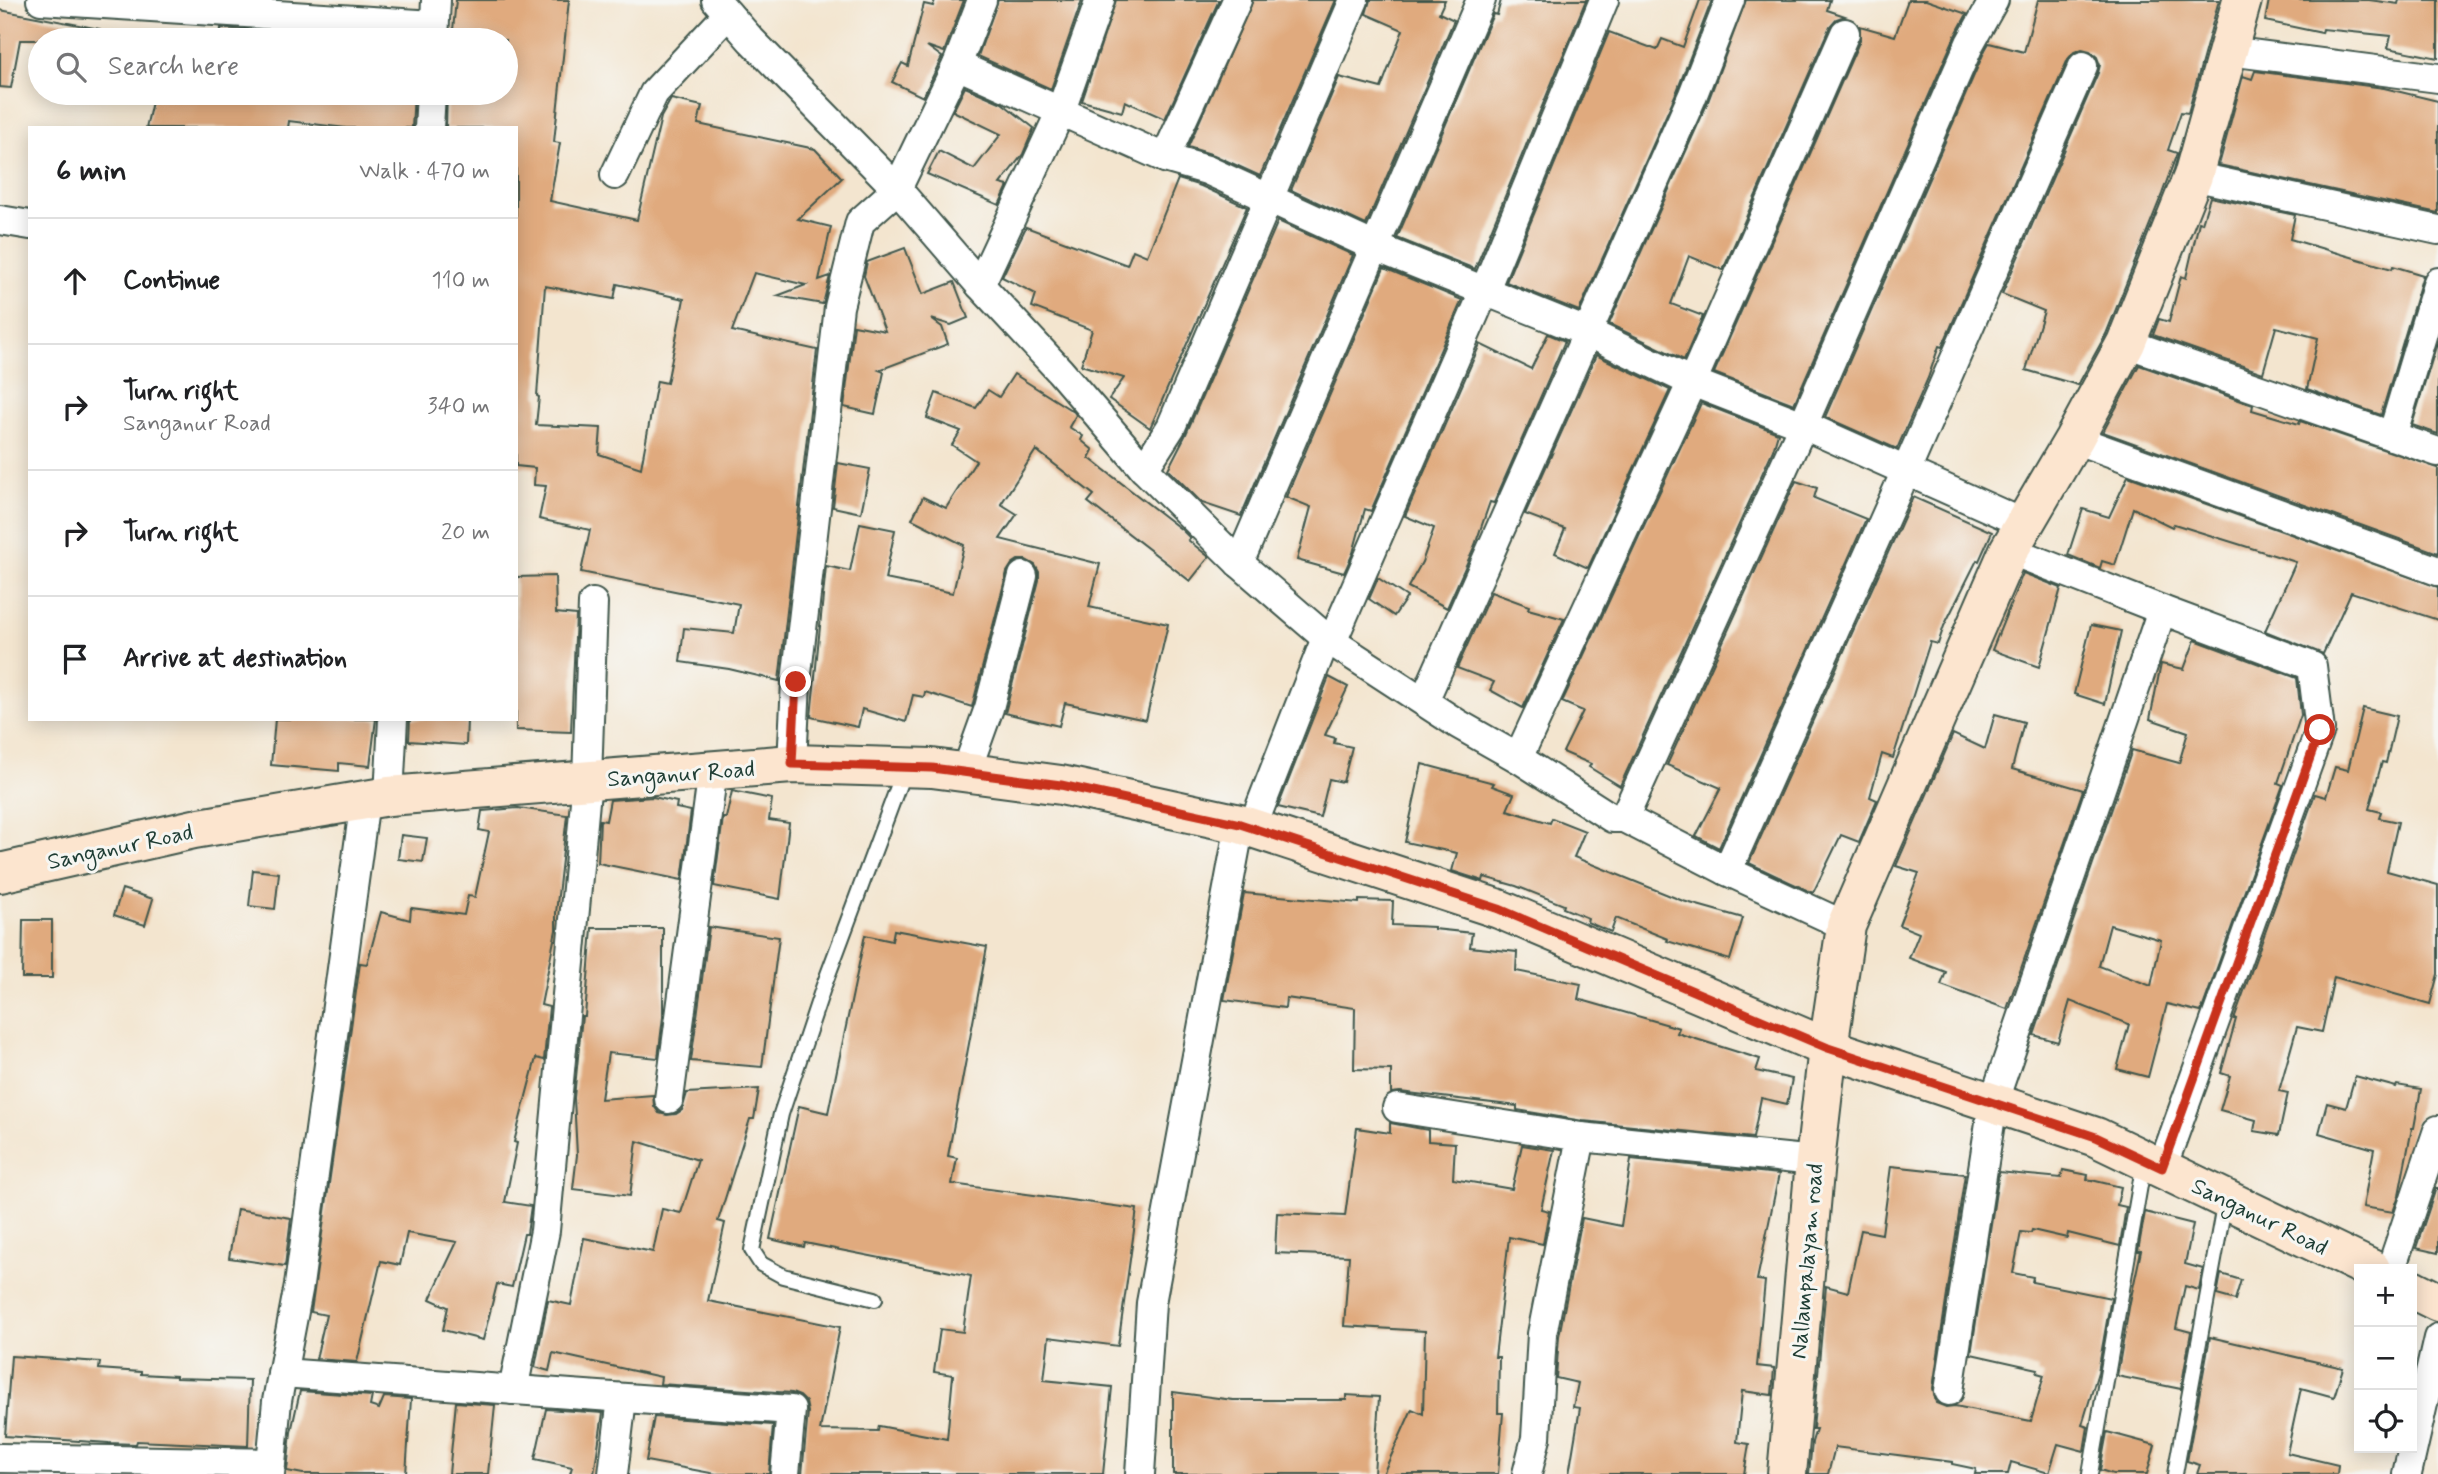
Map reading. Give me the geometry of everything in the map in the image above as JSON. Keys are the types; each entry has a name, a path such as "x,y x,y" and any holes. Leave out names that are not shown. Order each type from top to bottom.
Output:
{"main road":[{"name":"Nallampalayam road","path":"1787,1474 1815,1161 1846,926 2017,537 2126,343 2193,176 2242,0"},
{"name":"Sanganur Road","path":"0,873 194,829 377,798 587,780 792,764 906,767 1061,785 1246,826 1499,909 1828,1048 2096,1137 2361,1264"},
{"path":"2417,1292 2438,1302"}],"street":[{"path":"41,0 434,22"},
{"path":"792,764 796,682 839,307 860,222 897,189 957,65 982,0"},
{"path":"980,285 1060,113 1100,0"},
{"path":"1165,158 1237,0"},
{"path":"1144,469 1171,427 1354,0"},
{"path":"1239,564 1373,246 1481,0"},
{"path":"1140,1474 1151,1303 1246,826 1484,292 1604,0"},
{"path":"1424,701 1589,333 1692,97 1730,0"},
{"path":"1624,818 1803,425 1970,43 1994,0"},
{"path":"615,175 654,93 722,7 897,189 1144,469 1239,564 1329,640 1458,724 1518,758 1612,818 1624,818 1727,871 1846,926"},
{"path":"1518,758 1692,382 1845,33"},
{"path":"2228,51 2438,78"},
{"path":"957,65 1165,158 1207,170 1373,246 1589,333 1692,382 1803,425 1906,471 2017,537 2162,610 2312,666 2320,730 2153,1164"},
{"path":"1727,871 2083,66"},
{"path":"429,126 430,105"},
{"path":"2193,176 2438,229"},
{"path":"0,220 28,225"},
{"path":"2392,436 2438,282"},
{"path":"2126,343 2438,452"},
{"path":"2074,439 2438,571"},
{"path":"966,772 989,708 1023,576"},
{"path":"513,1390 545,1231 587,780 593,603"},
{"path":"1949,1391 1993,1104 2162,610"},
{"path":"0,1458 271,1468 282,1373 299,1285 377,798 393,721"},
{"path":"669,1099 713,770"},
{"path":"1397,1108 1581,1136 1815,1161"},
{"path":"2393,1264 2438,1130"},
{"path":"1527,1474 1536,1438 1542,1334 1581,1136"},
{"path":"2407,1474 2438,1338"},
{"path":"282,1373 791,1410 785,1474"},
{"path":"613,1474 622,1398"}],"lane":[{"path":"875,1300 783,1276 761,1264 752,1250 780,1114 823,988 906,767"},
{"path":"2090,1474 2153,1164"},
{"path":"2175,1474 2225,1199"}],"building":[{"path":"456,0 569,0 554,142 560,143 550,201 637,220 661,117 671,99 702,106 698,124 815,149 842,178 798,219 831,227 819,280 830,276 823,304 777,296 806,285 754,273 732,331 817,350 779,681 729,669 680,662 684,628 734,633 739,604 581,572 590,530 539,519 546,486 534,485 535,468 518,466 518,126 446,126 447,105 518,105 518,28 453,28","holes":["617,284 684,299 667,383 657,381 641,468 599,454 601,428 536,425 545,286 614,299"]},
{"path":"935,0 964,0 944,52 927,46 942,57 923,97 892,82 902,63 908,66 924,4 933,6"},
{"path":"998,0 1082,0 1051,89 978,56"},
{"path":"1116,0 1219,0 1165,119 1125,101 1122,112 1082,101"},
{"path":"1253,0 1336,0 1260,176 1214,155 1188,147"},
{"path":"1370,0 1445,0 1439,13 1454,20 1366,225 1291,190 1339,77 1381,88 1403,30 1366,14"},
{"path":"1501,0 1586,0 1475,269 1397,238 1493,14 1497,15"},
{"path":"1700,0 1712,0 1677,91 1579,311 1506,282 1609,32 1657,50 1662,39 1683,47"},
{"path":"1746,0 1830,0 1827,10 1845,16 1836,19 1830,26 1723,270 1689,256 1671,304 1703,316 1684,360 1609,324 1707,104"},
{"path":"1908,0 1926,0 1967,14 1794,404 1714,373 1860,40 1860,26 1895,36"},
{"path":"2038,0 2219,0 2188,113 2181,112 2168,150 2177,153 2162,194 2106,334 2078,385 2026,370 2044,311 2002,294 2098,73 2100,65 2097,57 2082,49 2074,52 2068,59 1942,347 1939,346 1897,449 1825,417 1985,50 1989,43 2024,52"},
{"path":"2269,0 2369,0 2398,4 2399,0 2438,0 2438,58 2388,48 2391,36 2323,29 2322,33 2265,21"},
{"path":"0,10 95,28 28,28 28,40 20,40 11,88 0,87"},
{"path":"2255,71 2384,88 2438,101 2438,213 2219,165 2243,76 2252,79"},
{"path":"965,87 1002,103 1034,128 1023,154 1000,184 1008,186 999,205 927,174 939,151 974,169 1001,134 953,111"},
{"path":"151,105 413,105 412,126 330,126 289,121 288,126 146,126"},
{"path":"1178,179 1201,186 1247,207 1150,428 1109,399 1124,378 1081,365 1092,330 1032,307 1036,294 1002,277 1026,227 1127,265 1133,250 1147,256"},
{"path":"2210,197 2295,215 2290,239 2392,269 2393,266 2423,275 2381,415 2307,389 2318,338 2276,327 2263,373 2153,335 2159,319 2169,322 2181,276 2186,278 2199,222 2202,223"},
{"path":"1278,221 1353,255 1241,516 1202,503 1168,469 1186,434"},
{"path":"905,248 923,294 954,282 968,318 951,325 931,319 942,327 948,344 879,370 884,372 875,414 844,407 854,325 885,331 864,276 867,262"},
{"path":"1384,268 1462,300 1371,511 1365,509 1353,553 1344,573 1297,560 1311,507 1286,497"},
{"path":"1548,334 1565,341 1494,503 1490,502 1475,545 1447,608 1408,587 1422,562 1434,528 1405,516 1480,344 1531,369"},
{"path":"2438,340 2438,434 2412,425"},
{"path":"1596,355 1670,390 1588,568 1555,553 1565,529 1525,514"},
{"path":"2139,365 2253,405 2252,410 2299,424 2300,421 2438,468 2438,553 2103,432"},
{"path":"1014,374 1074,412 1076,415 1069,427 1083,436 1081,440 1093,450 1089,458 1182,530 1190,538 1188,540 1209,557 1190,581 1088,502 1094,495 1036,450 1001,504 1017,514 1000,539 1100,564 1089,607 1168,624 1146,720 1065,703 1059,726 1005,713 1039,580 1035,565 1026,560 1018,560 1007,572 972,707 925,692 924,697 913,695 906,722 862,709 858,727 811,717 826,566 850,571 860,523 895,530 885,579 953,593 964,545 912,519 923,497 946,508 976,461 952,445 961,431 927,418 936,393 976,408 988,390 999,397"},
{"path":"1701,403 1778,433 1773,450 1620,786 1589,767 1591,764 1563,752 1583,711 1562,702"},
{"path":"838,463 870,469 861,513 833,507"},
{"path":"2128,476 2438,587 2438,620 2351,592 2323,654 2265,631 2296,562 2174,524 2172,527 2133,508 2115,565 2102,561 2100,568 2068,555 2083,509 2109,517"},
{"path":"1796,481 1817,488 1814,498 1866,519 1719,848 1696,836 1721,788 1667,765"},
{"path":"1913,497 1992,532 1944,626 1938,644 1930,642 1893,758 1882,754 1870,797 1877,800 1859,842 1841,835 1813,893 1749,863"},
{"path":"2023,573 2061,588 2039,667 1992,650"},
{"path":"555,576 556,613 576,615 571,732 516,730 518,577"},
{"path":"1378,578 1407,597 1394,616 1369,599"},
{"path":"1491,592 1529,606 1528,609 1564,619 1523,708 1490,690 1494,682 1457,668"},
{"path":"2091,625 2121,631 2105,704 2074,694"},
{"path":"2195,640 2297,678 2301,715 2278,783 2283,785 2201,1012 2167,1004 2148,1077 2117,1069 2129,1024 2070,1001 2058,1042 2034,1035 2132,750 2179,763 2188,732 2150,719 2161,664 2184,669","holes":["2110,925 2161,940 2151,986 2099,966"]},
{"path":"1329,677 1348,687 1325,735 1335,738 1334,743 1352,747 1343,782 1329,779 1320,817 1278,807"},
{"path":"2363,708 2397,716 2386,763 2382,762 2369,809 2381,812 2379,818 2398,822 2387,871 2438,885 2438,974 2430,1004 2334,977 2322,1032 2297,1027 2279,1091 2288,1093 2279,1135 2254,1131 2256,1120 2220,1110 2230,1076 2221,1073 2234,1019 2315,794 2326,797 2335,767 2348,770"},
{"path":"1995,714 2024,722 2012,769 2083,790 2007,1009 1941,985 1946,972 1909,958 1919,933 1899,925 1919,873 1896,866 1953,734 1985,749"},
{"path":"275,721 376,721 370,766 339,763 339,771 271,765"},
{"path":"410,721 467,721 466,745 409,741"},
{"path":"1422,764 1494,783 1492,786 1514,794 1507,810 1550,823 1552,818 1585,831 1574,857 1683,901 1743,918 1730,960 1667,941 1668,939 1616,918 1611,932 1587,922 1588,918 1563,908 1564,905 1516,886 1484,877 1483,881 1452,871 1457,853 1405,842"},
{"path":"732,791 772,799 769,820 789,823 780,899 714,886 723,818 726,818"},
{"path":"653,797 677,802 676,808 691,811 682,880 598,863 600,820 606,821 610,800"},
{"path":"518,808 567,815 556,930 541,1005 549,1007 544,1060 536,1058 514,1142 517,1143 505,1202 531,1206 527,1234 524,1234 512,1287 497,1284 483,1340 443,1330 448,1307 430,1299 457,1242 407,1233 400,1265 381,1261 357,1362 316,1359 326,1315 311,1312 360,963 367,964 381,912 410,920 411,908 464,915 468,896 475,897 489,832 479,830 482,811"},
{"path":"401,835 427,838 423,862 398,859"},
{"path":"253,870 279,873 275,909 249,906"},
{"path":"122,889 153,899 145,925 114,915"},
{"path":"1244,893 1359,903 1359,900 1393,901 1392,925 1434,927 1472,933 1470,947 1517,952 1516,971 1581,984 1578,999 1679,1028 1677,1033 1760,1059 1756,1071 1792,1079 1787,1104 1761,1098 1753,1138 1583,1121 1517,1110 1517,1106 1391,1093 1391,1070 1354,1069 1355,1008 1286,998 1285,1008 1224,1000"},
{"path":"23,920 52,920 52,978 22,978"},
{"path":"709,927 779,937 762,1067 691,1061"},
{"path":"592,928 663,928 663,1017 658,1058 608,1053 601,1099 653,1095 654,1106 659,1113 667,1115 682,1110 687,1093 759,1089 754,1119 750,1119 718,1221 725,1223 708,1301 840,1327 820,1430 878,1431 879,1426 947,1439 953,1375 934,1372 940,1329 963,1332 971,1276 805,1243 804,1247 770,1239 799,1106 828,1113 865,935 892,941 894,930 987,947 948,1156 957,1158 952,1184 1137,1209 1118,1346 1049,1337 1044,1380 1112,1387 1103,1474 802,1474 808,1412 806,1402 800,1396 792,1393 660,1384 661,1377 553,1353 549,1371 535,1367 548,1300 571,1305 584,1238 653,1252 662,1209 681,1213 698,1160 637,1141 630,1196 573,1189 577,1155 574,1098 582,1016 585,1016"},
{"path":"2355,1076 2396,1087 2421,1089 2393,1212 2363,1207 2374,1149 2319,1133 2327,1103 2346,1108"},
{"path":"1390,1123 1428,1130 1428,1141 1455,1143 1453,1179 1512,1189 1522,1145 1554,1150 1541,1209 1549,1211 1543,1244 1509,1237 1495,1357 1499,1357 1498,1413 1503,1413 1498,1474 1383,1474 1412,1409 1423,1414 1425,1331 1344,1326 1349,1256 1275,1253 1277,1213 1345,1216 1357,1128 1390,1133"},
{"path":"1631,1159 1779,1174 1757,1280 1765,1281 1757,1366 1774,1368 1772,1395 1742,1391 1737,1442 1749,1444 1744,1474 1569,1474 1580,1408 1573,1407 1578,1383 1556,1378 1559,1336 1582,1218 1621,1226"},
{"path":"1891,1166 1965,1174 1933,1388 1936,1403 2031,1421 2044,1375 2037,1373 2038,1369 1971,1354 1999,1172 2061,1178 2063,1170 2088,1175 2087,1179 2121,1187 2117,1205 2126,1207 2120,1246 2068,1233 2067,1238 2032,1230 2031,1233 2021,1232 2013,1273 2033,1277 2032,1282 2111,1298 2098,1372 2082,1425 2088,1427 2084,1451 2058,1444 2049,1473 2011,1462 2008,1474 1975,1474 1976,1469 1952,1462 1835,1447 1828,1474 1809,1474 1816,1429 1813,1429 1826,1286 1848,1292 1861,1230 1882,1234"},
{"path":"2438,1188 2438,1253 2416,1248"},
{"path":"237,1209 291,1218 285,1266 229,1258"},
{"path":"2145,1212 2193,1224 2185,1264 2203,1269 2199,1290 2185,1286 2176,1328 2191,1332 2181,1389 2117,1376 2141,1251 2138,1251"},
{"path":"2221,1274 2241,1280 2235,1300 2217,1295"},
{"path":"2210,1337 2343,1368 2334,1397 2301,1388 2287,1453 2338,1465 2337,1474 2197,1474 2200,1465 2187,1461"},
{"path":"11,1356 100,1362 99,1369 176,1378 250,1380 248,1446 137,1441 136,1444 109,1443 5,1436"},
{"path":"300,1391 372,1396 370,1406 379,1409 384,1397 411,1399 406,1474 303,1474 287,1471 291,1432"},
{"path":"1173,1392 1233,1400 1346,1400 1346,1395 1379,1397 1374,1474 1173,1474"},
{"path":"456,1402 495,1405 488,1474 449,1474"},
{"path":"546,1409 603,1413 594,1474 570,1474 572,1467 535,1459"},
{"path":"654,1417 773,1425 769,1474 716,1474 646,1461"},
{"path":"2107,1432 2155,1445 2147,1474 2113,1474 2100,1470"}],"route":[{"path":"796,682 792,764 932,768 1061,785 1240,824 1499,909 1828,1048 2096,1137 2162,1168 2320,730"}]}
